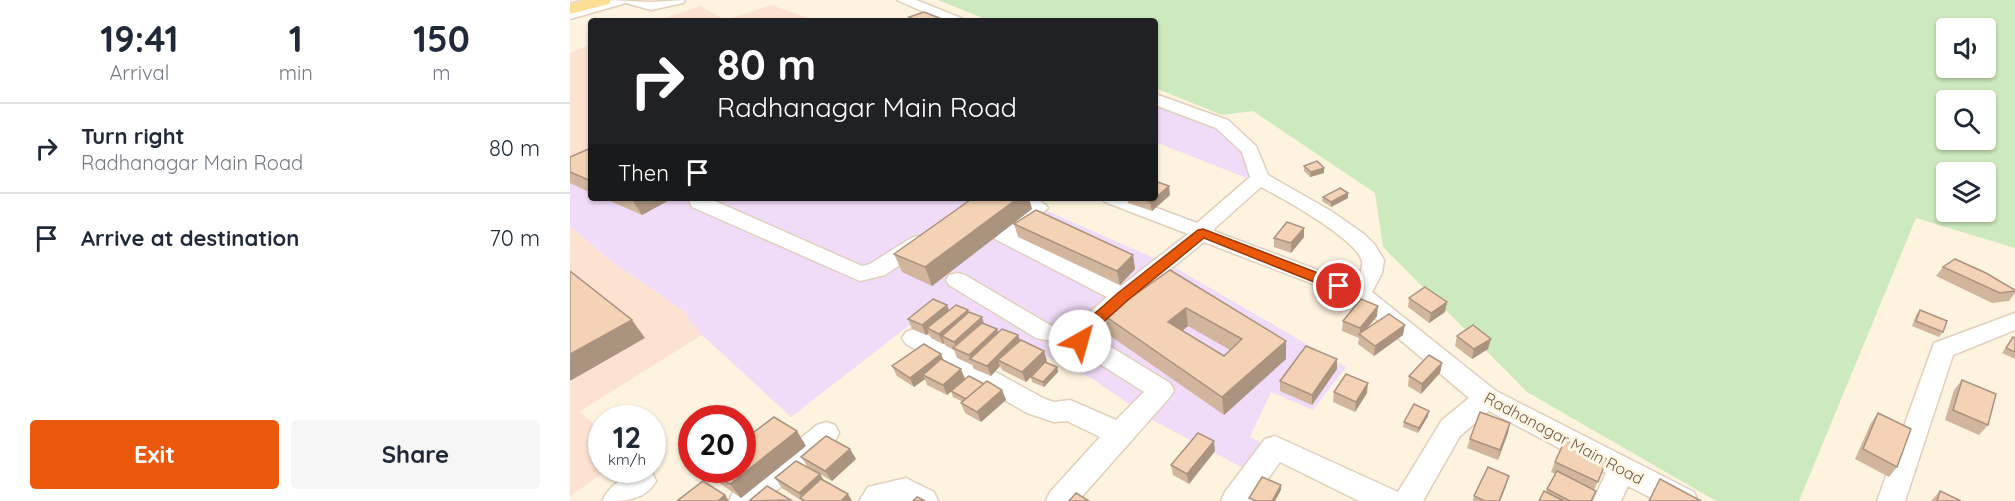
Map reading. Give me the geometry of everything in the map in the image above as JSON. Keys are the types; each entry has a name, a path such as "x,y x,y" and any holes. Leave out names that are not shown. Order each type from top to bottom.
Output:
{"main road":[{"path":"570,5 586,0"},
{"path":"570,9 603,0"}],"street":[{"path":"570,15 622,0"},
{"path":"635,1 659,0"},
{"path":"635,1 651,6 678,0"},
{"path":"904,0 949,18"},
{"path":"916,18 934,12"},
{"path":"1158,100 1222,124 1250,150 1260,178 1334,222 1365,244 1373,258 1373,270 1360,294"},
{"path":"957,280 1044,332 1069,337 1082,333 1123,296 1203,233 1206,225 1260,178"},
{"path":"699,201 860,274 877,270 932,233"},
{"path":"1021,201 1038,208 1002,234 1123,296"},
{"name":"Radhanagar Main Road","path":"1120,201 1203,233 1215,240 1360,294 1487,398 1684,501"},
{"path":"1891,501 1942,349 2015,321"},
{"path":"1060,501 1161,390 1080,341 1082,333"},
{"path":"914,338 1036,406 1054,412 1070,410 1119,434"},
{"path":"1408,501 1451,428 1487,398"},
{"path":"743,501 826,433"},
{"path":"1235,501 1275,447 1388,501"},
{"path":"1607,501 1622,468"},
{"path":"616,501 641,483"},
{"path":"873,501 878,496 906,490 924,501"}],"shaded area":[{"path":"771,5 808,18 732,18"},
{"path":"700,6 722,18 665,18"},
{"path":"588,45 588,163 570,172 570,53"},
{"path":"1158,102 1216,124 1240,148 1249,179 1158,143"},
{"path":"588,163 588,201 1025,201 1174,267 1346,367 1313,410 1271,392 1250,437 1264,444 1245,469 1154,421 1091,378 937,304 791,417 702,335 682,310 608,259 570,226 570,172"},
{"path":"570,226 608,259 682,310 702,335 579,412 588,419 589,483 570,496"}],"green space":[{"path":"938,0 2015,0 2015,248 1916,218 1799,501 1716,501 1527,392 1383,247 1375,193 1253,111 1222,115 1158,89 1158,18 983,18"}],"building":[{"path":"924,12 939,18 911,18 909,17"},
{"path":"588,149 588,180 570,172 570,157"},
{"path":"1317,161 1324,168 1311,172 1304,166"},
{"path":"1158,182 1169,186 1158,195"},
{"path":"1340,188 1348,193 1331,202 1323,197"},
{"path":"969,201 1014,201 925,267 894,254"},
{"path":"1036,210 1133,255 1117,271 1014,224"},
{"path":"1287,222 1304,228 1291,243 1274,238"},
{"path":"1955,259 1986,273 2015,291 2000,293 1943,267"},
{"path":"1170,270 1286,341 1222,397 1105,316","holes":["1186,308 1242,339 1224,356 1168,322"]},
{"path":"570,271 632,320 570,354"},
{"path":"1425,287 1447,302 1431,313 1409,298"},
{"path":"933,299 947,305 922,325 908,319"},
{"path":"1361,299 1378,306 1360,328 1343,321"},
{"path":"956,305 968,310 939,334 927,328"},
{"path":"1920,310 1947,321 1943,332 1916,321"},
{"path":"969,312 982,317 954,342 942,336"},
{"path":"1389,314 1405,325 1375,346 1359,334"},
{"path":"982,323 997,329 969,355 953,348"},
{"path":"1473,325 1491,339 1474,349 1457,336"},
{"path":"1002,329 1018,335 987,366 970,359"},
{"path":"2013,337 2015,338 2015,352 2006,348"},
{"path":"1021,340 1044,351 1022,372 998,360"},
{"path":"924,344 941,354 910,378 892,366"},
{"path":"1306,346 1337,359 1312,395 1280,381"},
{"path":"1429,355 1442,363 1422,384 1409,376"},
{"path":"941,359 961,369 943,385 923,375"},
{"path":"1045,362 1057,367 1043,382 1031,377"},
{"path":"1346,374 1368,383 1356,402 1334,392"},
{"path":"969,376 984,384 966,399 951,391"},
{"path":"1962,380 1996,394 1988,425 1953,410"},
{"path":"987,381 1002,390 977,412 961,403"},
{"path":"1414,404 1429,411 1419,428 1404,422"},
{"path":"1480,412 1510,423 1500,450 1470,439"},
{"path":"1878,413 1911,429 1897,467 1863,449"},
{"path":"774,417 797,431 756,463 756,430"},
{"path":"1198,433 1214,441 1187,474 1171,465"},
{"path":"826,436 850,449 825,471 801,457"},
{"path":"1565,440 1607,459 1598,482 1555,462"},
{"path":"796,461 820,474 799,493 775,478"},
{"path":"1488,467 1509,476 1499,501 1485,501 1474,496"},
{"path":"1557,471 1596,491 1591,501 1570,501 1547,489"},
{"path":"1262,477 1281,485 1272,501 1257,501 1249,498"},
{"path":"821,479 848,494 841,501 805,501 800,498"},
{"path":"1660,479 1701,501 1649,501"},
{"path":"700,483 706,483 725,495 718,501 677,501"},
{"path":"767,486 791,500 749,501"},
{"path":"1544,491 1564,501 1539,501"},
{"path":"1940,491 1961,501 1937,501"},
{"path":"1076,493 1089,501 1069,501"},
{"path":"917,497 925,501 913,501"}],"route":[{"path":"1080,341 1082,333 1123,296 1203,233 1215,240 1339,286"}]}
